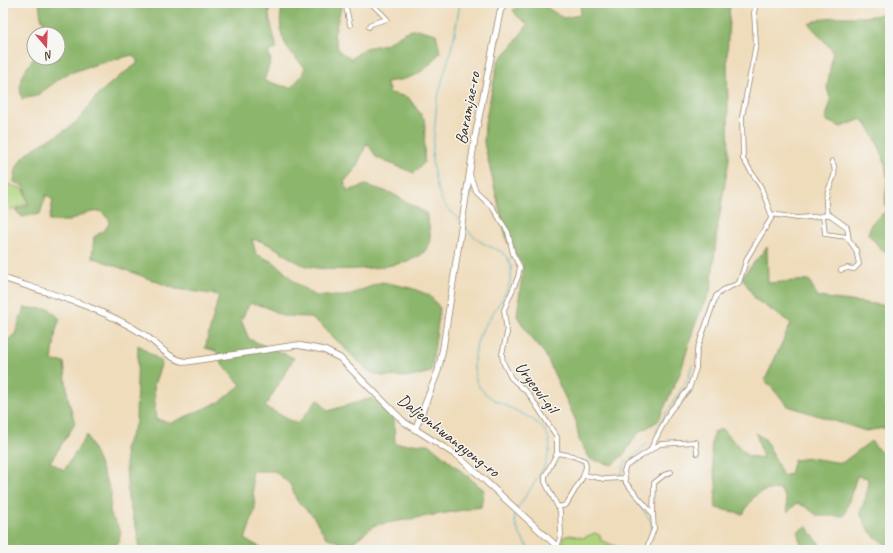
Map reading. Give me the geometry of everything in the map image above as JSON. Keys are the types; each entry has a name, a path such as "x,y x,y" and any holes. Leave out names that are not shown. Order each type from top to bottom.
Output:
{"main road":[{"name":"Baramjae-ro","path":"416,430 438,371 475,137 505,4"},
{"name":"Daljeonhwangyong-ro","path":"3,278 113,317 148,337 176,360 186,362 298,345 324,350 340,358 404,422 459,457 559,549"}],"street":[{"path":"345,3 350,25"},
{"path":"369,27 371,24 387,19 371,3"},
{"path":"650,450 670,411 688,389 696,368 698,350 716,296 723,290 739,283 747,258 772,216 761,187 742,159 742,117 756,44 754,13 756,3"},
{"path":"832,161 835,168 832,185 827,194 825,234 842,235 847,237 856,250 859,264 854,269 847,268 841,270"},
{"name":"Uryeoul-gil","path":"470,174 476,192 492,207 508,232 513,254 520,267 518,277 504,310 506,333 502,354 503,362 511,378 528,393 554,431 558,442 557,453"},
{"path":"771,214 797,218 825,215 847,227 849,240"},
{"path":"622,478 626,466 660,444 696,442 697,453"},
{"path":"558,507 566,505 586,468 585,461 573,456 557,453 545,476 545,482 558,507 561,530 559,549"},
{"path":"646,550 654,529 654,483 664,474 671,472"},
{"path":"583,476 604,479 622,478"},
{"path":"622,478 629,488 653,514"}],"green space":[{"path":"39,3 270,3 269,16 277,49 268,52 271,60 264,81 291,88 302,75 305,67 291,53 283,39 280,23 283,3 340,3 341,8 334,35 339,51 351,59 365,48 386,44 405,32 417,29 436,34 440,52 428,66 410,77 386,82 390,93 408,97 425,120 424,163 414,173 377,158 367,143 356,168 344,182 348,191 366,185 391,193 426,213 430,237 425,251 417,257 387,266 332,269 307,266 293,260 268,244 252,239 256,254 275,263 296,283 315,296 346,296 382,282 411,288 429,295 440,308 431,372 410,377 382,376 368,371 319,323 309,317 283,316 266,307 250,303 241,320 249,339 294,358 265,407 298,424 318,399 328,411 372,398 394,419 395,444 429,444 484,490 481,507 375,525 348,546 326,537 313,516 297,501 290,484 274,471 251,471 255,509 245,540 267,550 139,550 138,535 128,499 125,448 136,423 138,345 162,362 154,385 156,419 171,423 219,402 241,385 223,365 216,351 205,348 219,295 176,289 92,257 94,237 106,229 110,221 101,211 86,213 69,221 49,221 53,200 46,195 40,214 22,217 15,210 28,205 25,187 14,182 16,170 20,161 35,148 71,127 101,92 137,64 137,60 132,55 87,67 65,75 36,96 22,99 20,87 22,77 28,66 66,66 66,26 46,26 41,17"},
{"path":"523,3 540,3 563,18 580,15 581,3 730,3 727,57 729,160 717,230 711,289 694,327 681,371 658,421 638,433 624,454 612,465 590,459 579,440 576,421 545,354 529,335 517,316 523,266 507,241 484,143 485,123 498,61 513,45 528,24 518,17 513,10"},
{"path":"890,11 890,252 882,250 868,234 871,224 887,210 885,198 887,186 883,156 872,133 862,119 841,127 825,120 831,101 827,88 833,51 809,24 832,17 874,16"},
{"path":"10,183 13,186 24,189 28,203 12,210 7,202 6,188"},
{"path":"767,247 768,283 809,280 818,297 890,306 890,427 866,431 788,406 765,380 791,323 756,300 742,277"},
{"path":"24,308 50,309 60,319 56,329 52,361 64,362 68,398 75,424 50,462 64,470 87,435 111,492 110,514 121,531 119,541 112,550 3,550 3,344 15,334"},
{"path":"722,429 748,456 763,458 756,433 766,440 783,476 790,474 794,460 810,458 842,463 871,441 886,458 890,458 890,550 888,550 884,544 870,532 860,513 866,497 868,478 857,476 844,516 818,516 806,507 797,503 788,512 786,499 780,489 757,494 743,514 716,508 716,483 711,446 714,432"},
{"path":"806,526 824,550 803,550 797,532"},
{"path":"595,533 601,536 600,540 620,548 619,550 565,550 563,546 563,537 571,535 583,538"}],"waterway":[{"path":"460,3 454,38 437,100 432,160 436,184 443,203 460,221"},
{"path":"465,227 483,243 506,256 511,266 511,276 508,287 478,340 474,358 475,376 481,388 491,398 534,420 544,430 549,442 547,459 544,466 538,478 518,508"},
{"path":"669,409 688,379 692,365"},
{"path":"656,432 667,411"},
{"path":"621,476 625,463 647,444"},
{"path":"621,479 651,521 651,532"},
{"path":"515,513 514,518 521,537 530,550"},
{"path":"643,550 647,541"}]}
